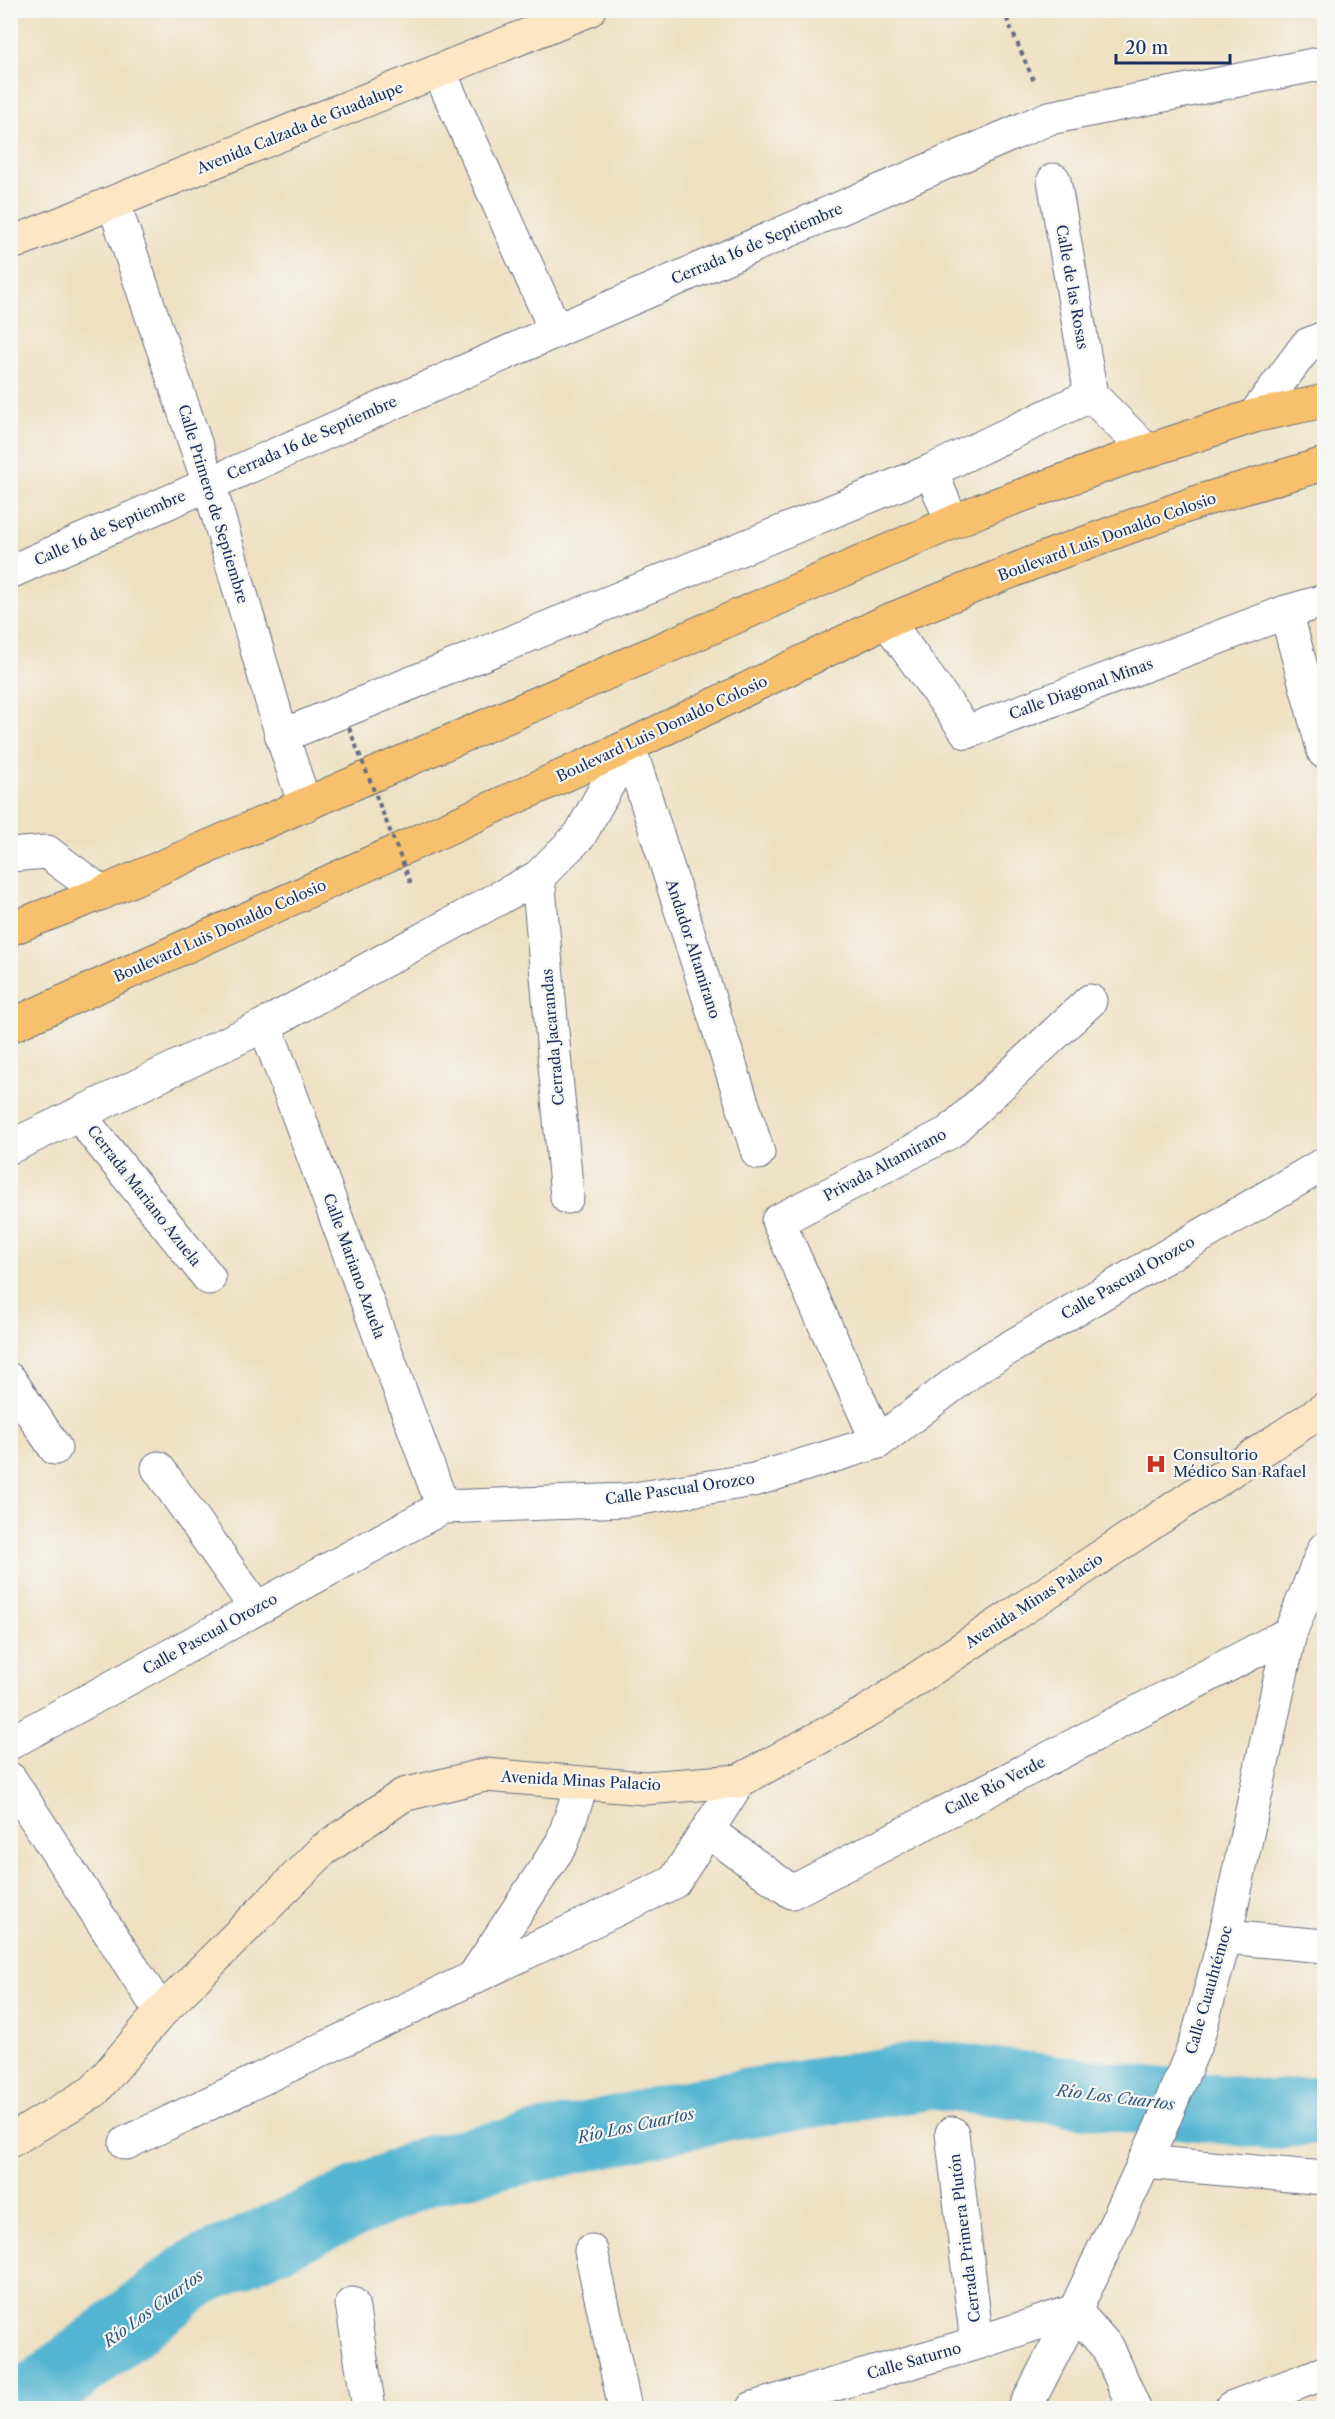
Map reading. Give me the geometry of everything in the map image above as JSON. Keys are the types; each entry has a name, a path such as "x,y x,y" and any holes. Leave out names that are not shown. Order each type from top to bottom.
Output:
{"highway":[{"path":"10,929 102,894 981,510 1254,416 1324,401"},
{"name":"Boulevard Luis Donaldo Colosio","path":"10,1026 629,746 887,621 1055,554 1172,511 1324,464"}],"main road":[{"name":"Avenida Calzada de Guadalupe","path":"10,244 114,204 589,10"},
{"name":"Avenida Minas Palacio","path":"10,2141 94,2091 161,2012 323,1850 403,1795 485,1775 645,1788 739,1781 866,1713 1324,1409"}],"street":[{"name":"Cerrada 16 de Septiembre","path":"209,484 1049,118 1324,63"},
{"path":"439,71 556,331"},
{"name":"Calle de las Rosas","path":"1054,180 1091,395"},
{"name":"Calle Primero de Septiembre","path":"114,204 209,484 282,736 305,806"},
{"path":"1254,416 1307,345 1324,338"},
{"path":"282,736 931,471 1091,395 1147,451"},
{"path":"931,471 952,522"},
{"name":"Calle 16 de Septiembre","path":"10,572 209,484"},
{"name":"Calle Diagonal Minas","path":"887,621 967,732 1286,612 1324,601"},
{"path":"1286,612 1324,752"},
{"path":"10,1147 265,1025 538,877 580,836 629,746"},
{"name":"Andador Altamirano","path":"629,746 758,1153"},
{"path":"10,855 47,852 102,894"},
{"name":"Cerrada Jacarandas","path":"538,877 567,1197"},
{"name":"Privada Altamirano","path":"878,1442 778,1221 950,1132 1090,1001"},
{"name":"Calle Mariano Azuela","path":"265,1025 442,1507"},
{"name":"Cerrada Mariano Azuela","path":"78,1113 209,1278"},
{"name":"Calle Pascual Orozco","path":"10,1743 442,1507 628,1500 754,1480 878,1442 978,1366 1324,1164"},
{"path":"10,1380 55,1449"},
{"path":"158,1468 256,1608"},
{"name":"Calle Cuauhtémoc","path":"1025,2409 1075,2311 1160,2129 1197,2040 1225,1937 1290,1633 1324,1549"},
{"name":"Calle Río Verde","path":"708,1831 792,1892 1290,1633"},
{"path":"10,1779 161,2012"},
{"path":"126,2143 674,1882 739,1781"},
{"path":"472,1978 562,1843 582,1784"},
{"path":"1225,1937 1324,1946"},
{"name":"Cerrada Primera Plutón","path":"952,2133 977,2343"},
{"path":"1144,2162 1324,2178"},
{"path":"591,2251 625,2409"},
{"path":"352,2304 369,2409"},
{"path":"1075,2311 1108,2348 1134,2409"},
{"name":"Calle Saturno","path":"753,2409 977,2343 1075,2311"},
{"path":"1231,2409 1324,2373"}],"path":[{"path":"1003,10 1049,118"},
{"path":"349,728 412,886"}],"waterway":[{"name":"Río Los Cuartos","path":"10,2405 39,2394 196,2273 426,2171 727,2106 932,2075 1269,2115 1324,2110"}],"place":[{"name":"Consultorio Médico San Rafael","path":"1156,1464"}]}
